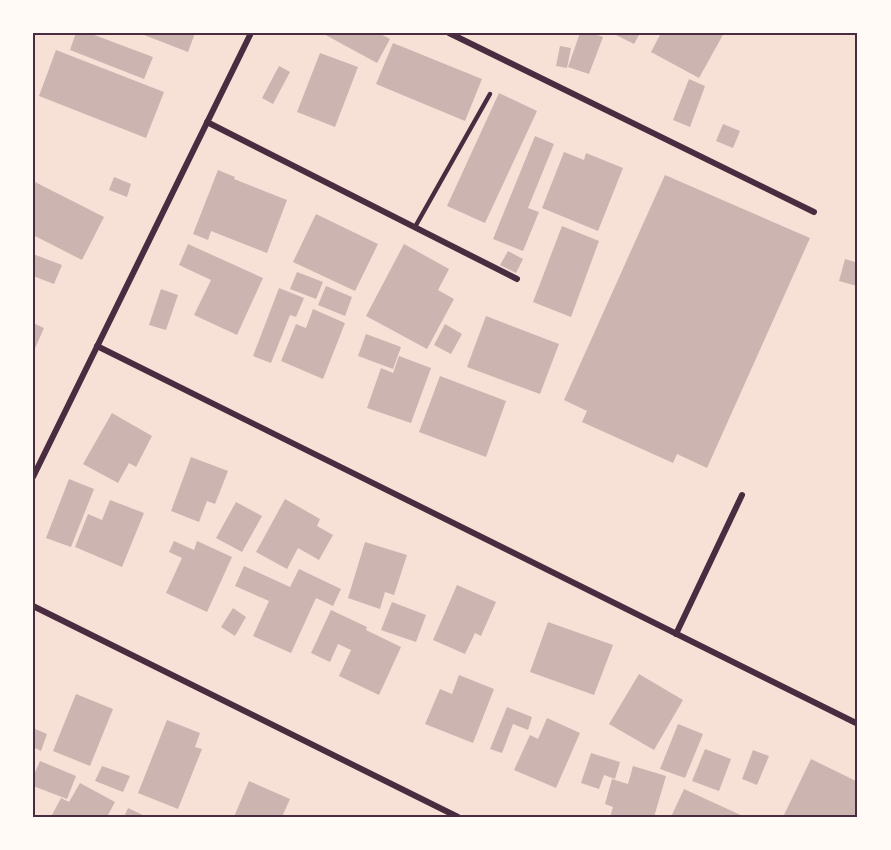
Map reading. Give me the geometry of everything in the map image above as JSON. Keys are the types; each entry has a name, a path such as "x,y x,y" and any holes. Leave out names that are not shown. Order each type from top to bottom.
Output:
{"street":[{"path":"33,477 251,33"},
{"path":"449,33 814,212"},
{"path":"207,122 517,279"},
{"path":"98,346 858,724"},
{"path":"676,634 742,495"},
{"path":"33,606 458,817"}],"lane":[{"path":"415,227 490,94"}],"building":[{"path":"76,33 89,33 153,57 144,79 70,50"},
{"path":"139,33 195,33 188,52"},
{"path":"322,33 379,33 390,39 377,63"},
{"path":"580,33 592,33 603,37 589,74 568,67"},
{"path":"612,33 640,33 634,44"},
{"path":"661,33 724,33 699,78 651,52"},
{"path":"393,43 482,79 465,121 376,84"},
{"path":"560,46 571,48 567,68 556,66"},
{"path":"56,50 164,92 146,138 39,96"},
{"path":"320,53 358,67 335,127 297,112"},
{"path":"279,66 290,72 273,104 262,98"},
{"path":"689,79 705,86 690,127 673,120"},
{"path":"499,93 537,111 485,223 447,206"},
{"path":"723,124 740,131 733,148 716,141"},
{"path":"535,136 554,144 528,208 539,212 523,251 493,239"},
{"path":"564,152 584,160 586,153 623,168 598,231 542,208"},
{"path":"218,170 235,177 234,179 287,200 267,253 211,231 208,240 193,234"},
{"path":"665,175 810,238 707,468 677,454 673,463 582,422 587,411 564,400"},
{"path":"114,177 131,184 127,197 109,190"},
{"path":"33,181 104,217 82,260 33,235"},
{"path":"316,214 378,244 355,291 293,262"},
{"path":"562,226 599,241 571,317 533,302"},
{"path":"188,244 263,278 237,335 194,315 211,280 179,265"},
{"path":"404,244 449,269 438,290 454,299 427,349 366,316"},
{"path":"508,251 523,259 516,273 500,265"},
{"path":"33,254 62,265 54,284 33,276"},
{"path":"845,259 858,263 857,286 839,281"},
{"path":"297,272 323,282 316,299 290,289"},
{"path":"326,286 352,297 345,316 318,305"},
{"path":"279,288 304,298 296,317 290,315 271,363 253,356"},
{"path":"161,289 178,295 166,330 149,325"},
{"path":"313,309 345,323 323,379 281,361 296,324 306,328"},
{"path":"486,316 559,344 540,394 467,367"},
{"path":"33,323 44,328 33,353"},
{"path":"445,324 462,334 451,354 434,345"},
{"path":"366,334 401,347 393,369 358,356"},
{"path":"399,356 431,368 411,423 367,408 381,368 393,373"},
{"path":"440,376 506,401 486,457 419,432"},
{"path":"112,413 152,436 136,467 129,463 118,483 83,464"},
{"path":"191,457 228,471 215,504 207,501 199,522 171,511"},
{"path":"69,479 94,489 71,547 46,538"},
{"path":"285,499 320,519 317,526 333,535 319,560 298,548 287,569 256,552"},
{"path":"110,500 144,513 122,567 75,547 88,514 102,520"},
{"path":"236,502 262,516 242,552 216,538"},
{"path":"174,541 194,550 197,541 232,557 207,612 166,593 182,558 169,552"},
{"path":"365,542 407,555 394,595 385,592 380,609 348,598"},
{"path":"244,566 290,587 299,569 341,589 333,606 316,598 291,653 253,636 269,601 235,586"},
{"path":"457,585 496,602 481,636 475,633 465,654 433,640"},
{"path":"392,602 426,615 416,642 381,630"},
{"path":"233,608 246,617 235,636 221,627"},
{"path":"331,610 401,647 379,695 339,676 351,650 338,644 330,662 311,653"},
{"path":"548,622 613,645 594,695 530,672"},
{"path":"639,674 683,700 654,750 609,724"},
{"path":"459,675 494,689 473,743 425,724 440,689 452,694"},
{"path":"76,694 113,709 90,766 53,751"},
{"path":"507,707 532,717 528,730 513,724 502,753 490,749"},
{"path":"547,718 580,733 556,788 514,770 530,735 538,739"},
{"path":"167,720 200,733 195,747 202,749 178,809 138,793"},
{"path":"678,724 703,734 685,778 660,769"},
{"path":"33,728 47,734 41,751 33,747"},
{"path":"705,749 731,759 719,791 692,781"},
{"path":"753,750 769,756 757,785 742,779"},
{"path":"591,753 620,762 615,779 604,775 599,789 581,783"},
{"path":"811,759 858,782 858,817 783,817"},
{"path":"40,761 76,776 67,799 33,786 33,777"},
{"path":"102,766 130,776 123,792 95,781"},
{"path":"633,766 666,776 654,817 610,817 613,807 605,804 612,779 628,784"},
{"path":"249,781 290,799 282,817 234,817"},
{"path":"80,783 115,802 107,817 51,817 61,798 69,802"},
{"path":"684,789 745,817 671,817"},
{"path":"128,808 147,817 124,817"}]}
